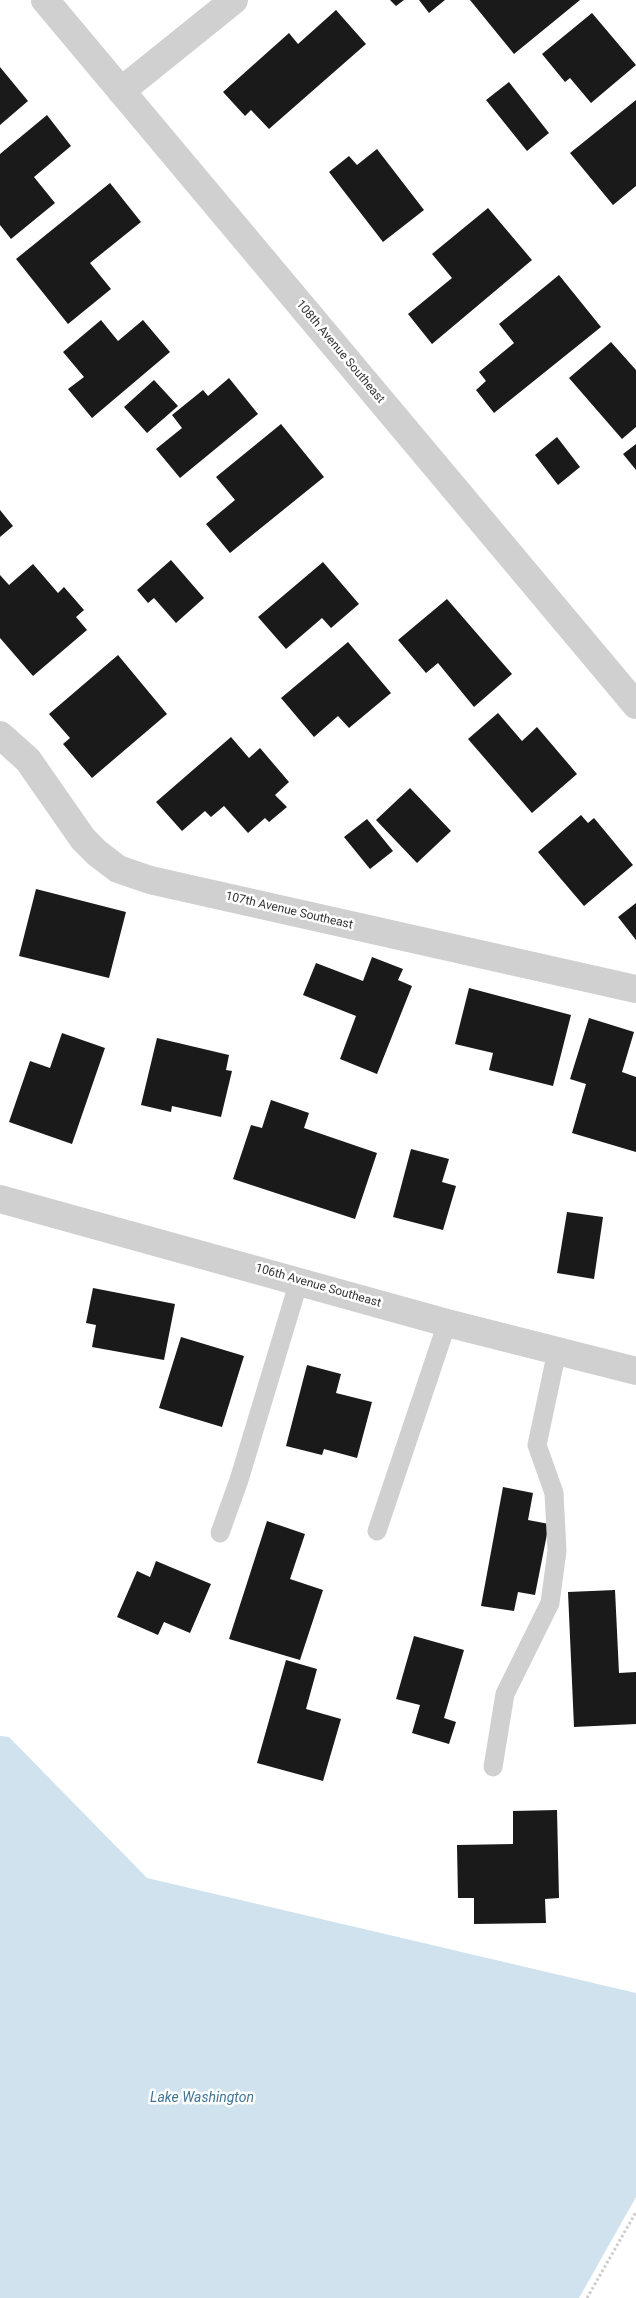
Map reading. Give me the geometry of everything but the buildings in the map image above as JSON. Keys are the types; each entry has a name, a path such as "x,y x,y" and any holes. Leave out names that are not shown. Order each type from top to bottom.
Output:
{"street":[{"name":"108th Avenue Southeast","path":"45,0 636,705"},
{"path":"121,91 234,0"},
{"name":"107th Avenue Southeast","path":"0,735 28,760 83,839 118,869 150,880 636,989"},
{"name":"106th Avenue Southeast","path":"0,1199 447,1323 636,1371"}],"lane":[{"path":"220,1532 239,1480 299,1281"},
{"path":"377,1531 447,1323"},
{"path":"493,1767 505,1694 550,1604 557,1551 554,1493 537,1445 557,1351"}],"path":[{"path":"587,2298 636,2212"}],"water":[{"name":"Lake Washington","path":"0,1736 9,1737 147,1878 636,1993 636,2298 0,2298"}],"pier":[{"path":"636,2197 636,2298 579,2298"}]}
